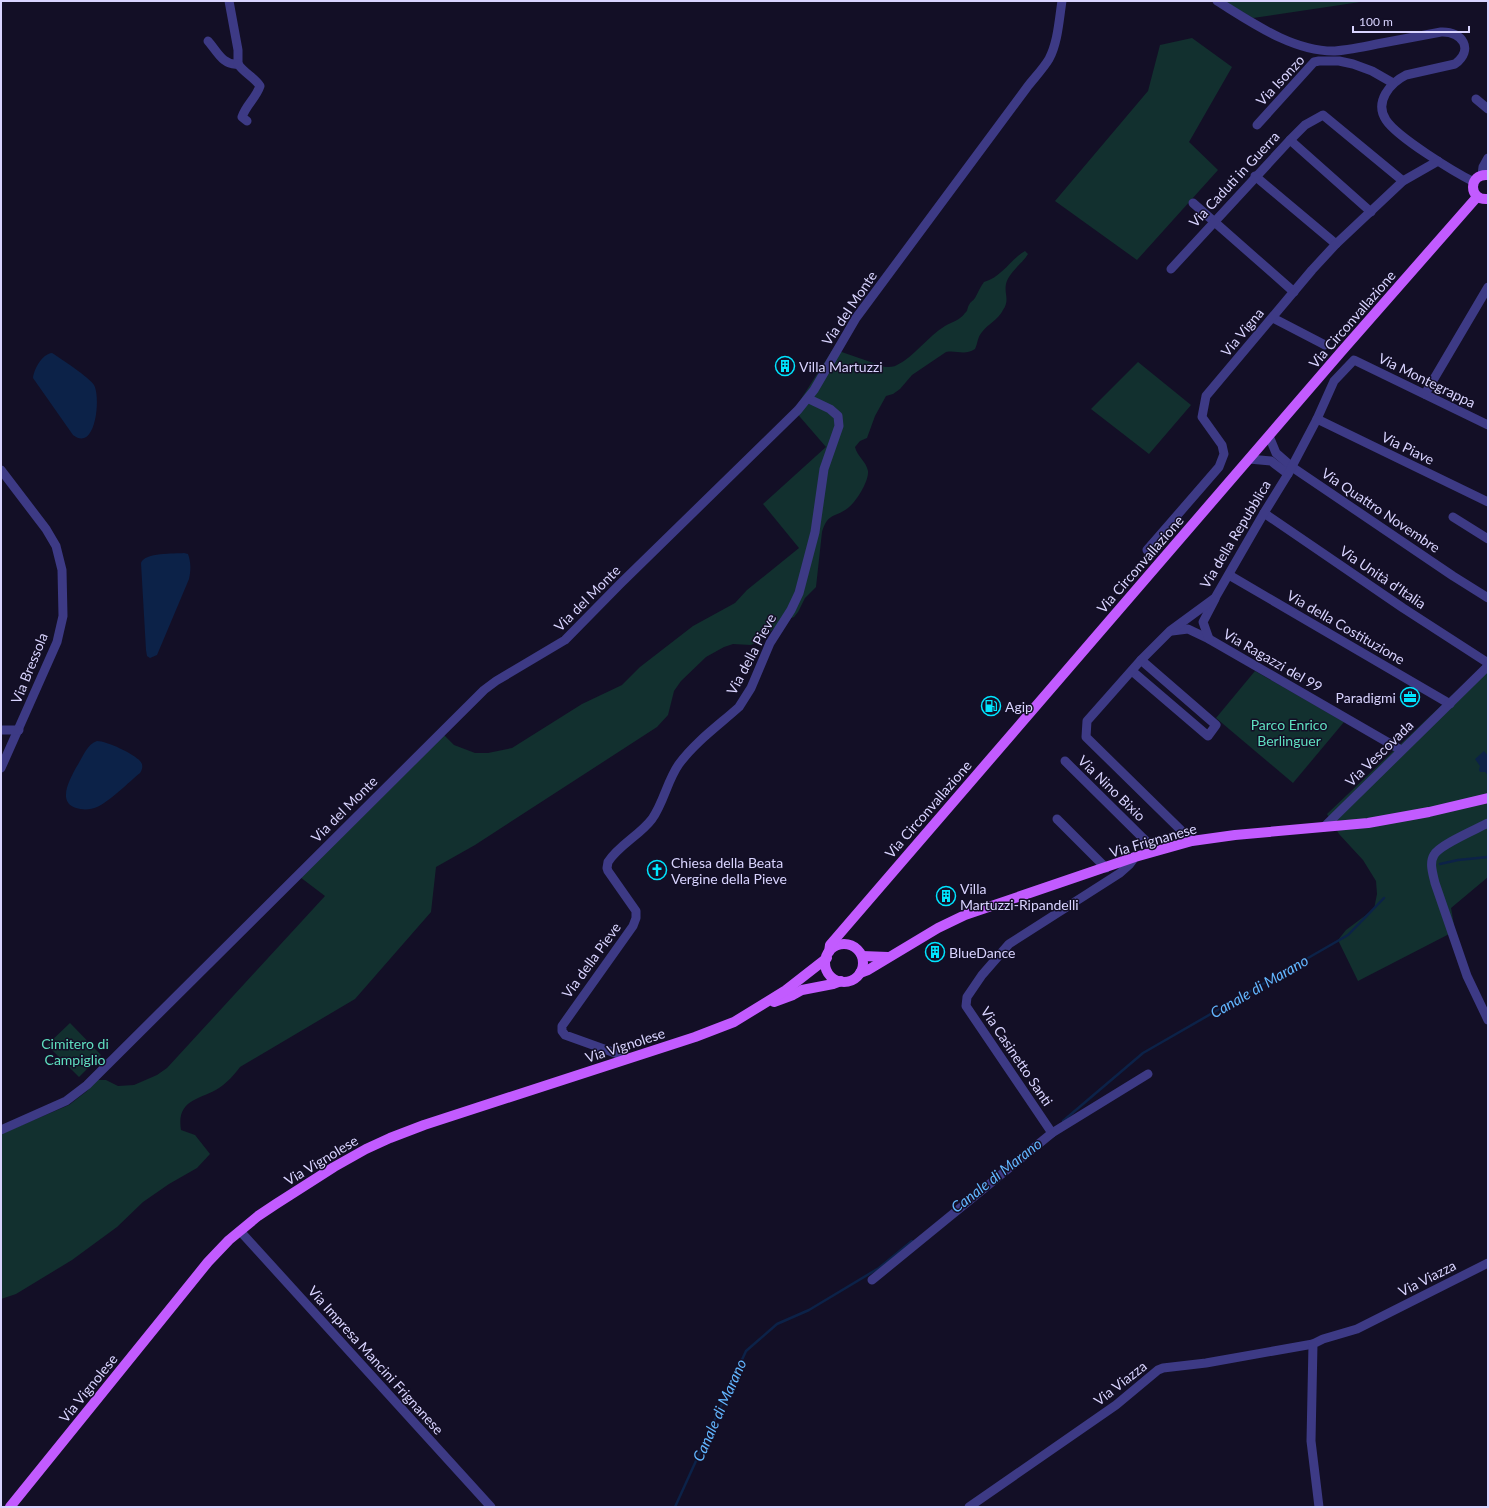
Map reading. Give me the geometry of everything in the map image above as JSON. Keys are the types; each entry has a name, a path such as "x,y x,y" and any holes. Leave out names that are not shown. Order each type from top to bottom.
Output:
{"main road":[{"path":"1485,175 1477,178 1474,182 1473,190 1477,197 1488,199"},
{"name":"Via Circonvallazione","path":"760,1006 786,990 828,955 830,945 1477,197"},
{"name":"Via Frignanese","path":"860,973 938,928 965,915 1156,851 1192,841 1235,835 1368,823 1398,818 1488,798"},
{"path":"845,928 843,942 846,945"},
{"path":"760,1006 779,1001 802,990 841,981 850,981 860,973 863,962 862,956 856,948 846,945 834,948 828,955 827,969 829,974 841,981"},
{"path":"862,956 888,957"},
{"name":"Via Vignolese","path":"10,1507 208,1262 258,1216 334,1167 366,1149 390,1138 424,1125 721,1027 734,1022 760,1006"}],"street":[{"path":"229,1 238,50 238,64 243,71 255,79 260,86 257,95 244,110 242,117 247,121"},
{"name":"Via del Monte","path":"1,1130 66,1101 87,1085 484,690 496,681 565,640 620,584 798,410 808,399 856,318 1043,67 1053,48 1062,1"},
{"path":"1217,1 1264,30 1312,48 1334,51 1449,32 1459,37 1463,42 1463,56 1455,64 1406,75 1393,83 1386,91 1383,100 1383,114 1386,120 1406,139 1458,174 1474,182"},
{"path":"208,41 224,61 232,64 238,64"},
{"name":"Via Isonzo","path":"1257,125 1314,62 1345,62 1372,72 1393,83"},
{"path":"1476,99 1488,109"},
{"name":"Via Caduti in Guerra","path":"1171,268 1213,221 1290,140 1305,125 1323,115 1403,181"},
{"path":"1290,140 1371,212"},
{"path":"1485,175 1483,167 1488,158"},
{"name":"Via Vigna","path":"1147,550 1219,467 1224,454 1222,445 1202,417 1206,396 1336,244 1403,181 1438,161"},
{"path":"1255,176 1336,244"},
{"path":"1193,203 1294,292"},
{"path":"1425,394 1488,287"},
{"path":"1273,318 1325,345"},
{"name":"Via Montegrappa","path":"1354,360 1488,425"},
{"name":"Via della Repubblica","path":"1192,841 1086,737 1087,721 1141,660 1170,631 1215,598 1290,470 1317,419 1334,381 1354,360"},
{"name":"Via della Pieve","path":"629,1058 568,1037 563,1033 562,1026 633,926 636,918 634,907 608,871 608,862 652,819 669,781 680,763 697,744 739,707 744,700 751,688 770,643 800,593 815,532 824,470 839,426 838,416 830,409 808,399"},
{"name":"Via Piave","path":"1317,419 1488,502"},
{"name":"Via Quattro Novembre","path":"1269,436 1276,453 1290,470 1488,598"},
{"path":"1249,459 1271,461 1290,470"},
{"name":"Via Bressola","path":"1,470 46,529 56,546 62,570 62,616 56,642 1,768"},
{"name":"Via Unità d'Italia","path":"1264,513 1488,665"},
{"path":"1453,517 1488,539"},
{"name":"Via della Costituzione","path":"1229,575 1450,704"},
{"path":"1209,639 1203,622 1215,598"},
{"name":"Via Ragazzi del 99","path":"1170,631 1188,629 1209,639 1401,750"},
{"path":"1132,670 1208,736 1216,725 1141,660"},
{"name":"Via Vescovada","path":"1324,827 1488,665"},
{"path":"1,730 18,730"},
{"name":"Via Nino Bixio","path":"1065,761 1156,851"},
{"path":"1057,819 1106,868"},
{"path":"1488,823 1442,847 1433,856 1432,867 1435,883 1466,976 1488,1020"},
{"name":"Via Casinetto Santi","path":"1051,1131 966,1006 966,1000 982,975 1009,944 1120,873 1135,857"},
{"path":"872,1280 1051,1131 1148,1074"},
{"name":"Via Impresa Mancini Frignanese","path":"240,1231 491,1507"},
{"name":"Via Viazza","path":"969,1507 1116,1405 1158,1370 1313,1344 1323,1339 1357,1329 1488,1263"},
{"path":"1313,1344 1311,1441 1319,1507"}],"green space":[{"path":"1224,1 1367,1 1253,18"},
{"path":"1192,38 1232,67 1189,142 1218,170 1137,260 1055,201 1148,91 1160,45"},
{"path":"1025,251 1028,254 1010,276 1006,284 1005,306 998,317 980,334 975,349 967,352 946,352 912,375 900,389 893,394 886,396 875,416 867,438 860,441 855,447 868,471 864,486 848,508 829,518 824,526 822,532 816,587 805,598 794,617 783,621 759,641 751,645 733,644 724,647 706,657 681,681 674,691 668,715 657,727 475,845 436,867 431,912 355,999 240,1067 222,1086 197,1098 186,1106 182,1112 180,1120 181,1130 195,1135 210,1154 197,1168 169,1184 143,1202 117,1227 72,1260 16,1294 1,1299 1,1134 69,1105 98,1080 106,1080 118,1086 134,1085 157,1075 167,1068 325,896 296,874 443,734 454,745 475,753 488,753 512,748 582,704 622,685 640,667 693,626 735,603 747,590 799,548 763,504 826,447 794,410 833,349 885,367 896,366 909,357 939,330 961,317 967,311 969,304 975,298 984,282 996,276"},
{"path":"1138,362 1191,405 1149,454 1091,409"},
{"path":"1488,661 1488,877 1451,908 1455,931 1358,981 1338,940 1346,930 1374,909 1377,894 1376,881 1363,860 1339,834 1327,814"},
{"name":"Parco Enrico Berlinguer","path":"1255,671 1344,722 1293,783 1216,718"},
{"name":"Cimitero di Campiglio","path":"70,1023 101,1055 79,1077 47,1045"}],"water":[{"path":"52,353 68,363 94,385 97,400 95,421 92,430 87,436 81,439 73,435 33,378 39,362 45,356"},
{"path":"188,554 190,560 189,579 157,655 150,658 147,656 146,650 141,563 144,559 154,555"},
{"path":"97,741 113,745 137,758 141,763 142,769 140,773 102,804 95,808 89,809 76,808 70,805 67,800 67,789 72,776 86,751 90,745"},
{"path":"1484,751 1488,756 1488,775 1485,772 1480,772 1480,766 1475,759"}],"waterway":[{"name":"Canale di Marano","path":"1440,864 1458,860 1488,857"},
{"name":"Canale di Marano","path":"1063,1121 1143,1053 1348,935 1384,898"},
{"name":"Canale di Marano","path":"675,1507 746,1351 777,1324 809,1310 879,1268 912,1241"}],"place":[{"name":"Villa Martuzzi","path":"785,366"},
{"name":"Paradigmi","path":"1410,697"},
{"name":"Agip","path":"991,706"},
{"name":"Chiesa della Beata Vergine della Pieve","path":"657,870"},
{"name":"Villa Martuzzi-Ripandelli","path":"946,896"},
{"name":"BlueDance","path":"935,952"}]}
